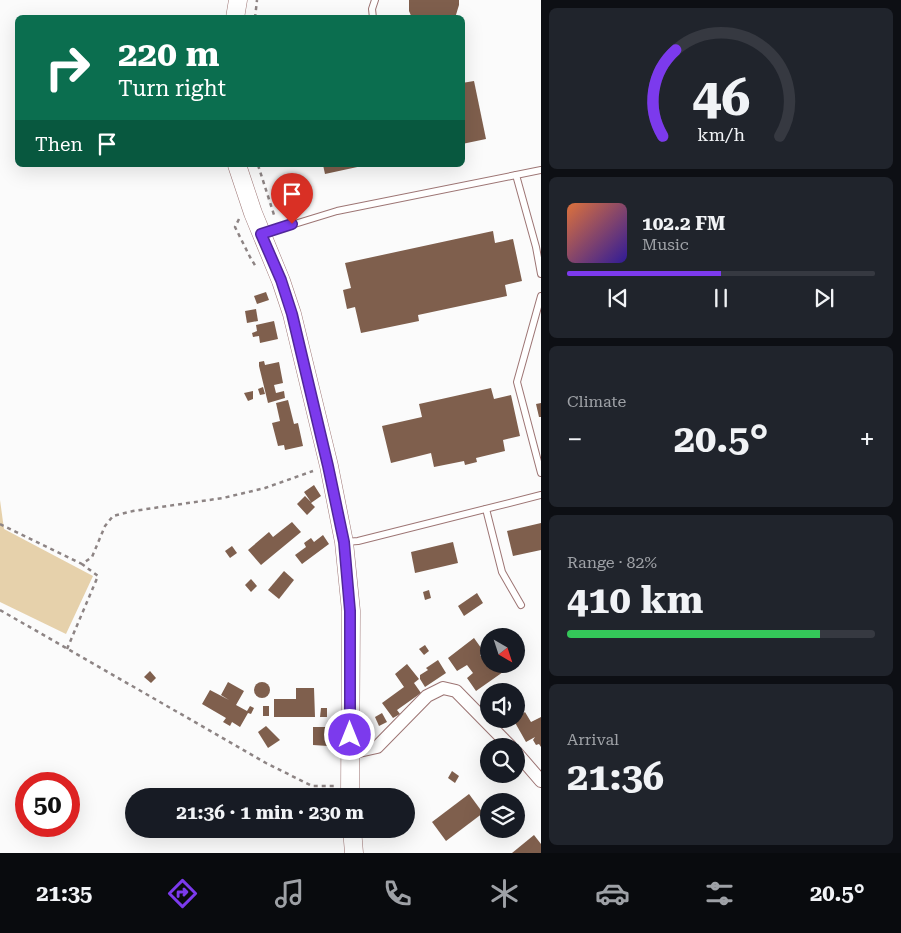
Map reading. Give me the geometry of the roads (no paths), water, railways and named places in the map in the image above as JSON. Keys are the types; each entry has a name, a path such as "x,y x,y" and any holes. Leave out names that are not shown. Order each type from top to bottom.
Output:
{"main road":[{"path":"236,15 238,0"},
{"path":"238,167 292,314 344,542 350,611 350,788"},
{"path":"353,838 354,853"}],"street":[{"path":"350,753 377,747 427,696 442,688 456,691 502,738"},
{"path":"525,762 541,781"}],"lane":[{"path":"373,15 372,9 375,0"},
{"path":"261,234 337,211 541,170"},
{"path":"516,176 536,248 541,274"},
{"path":"541,296 517,382 541,473"},
{"path":"344,542 358,541 541,495"},
{"path":"486,508 502,572 521,605"}]}
